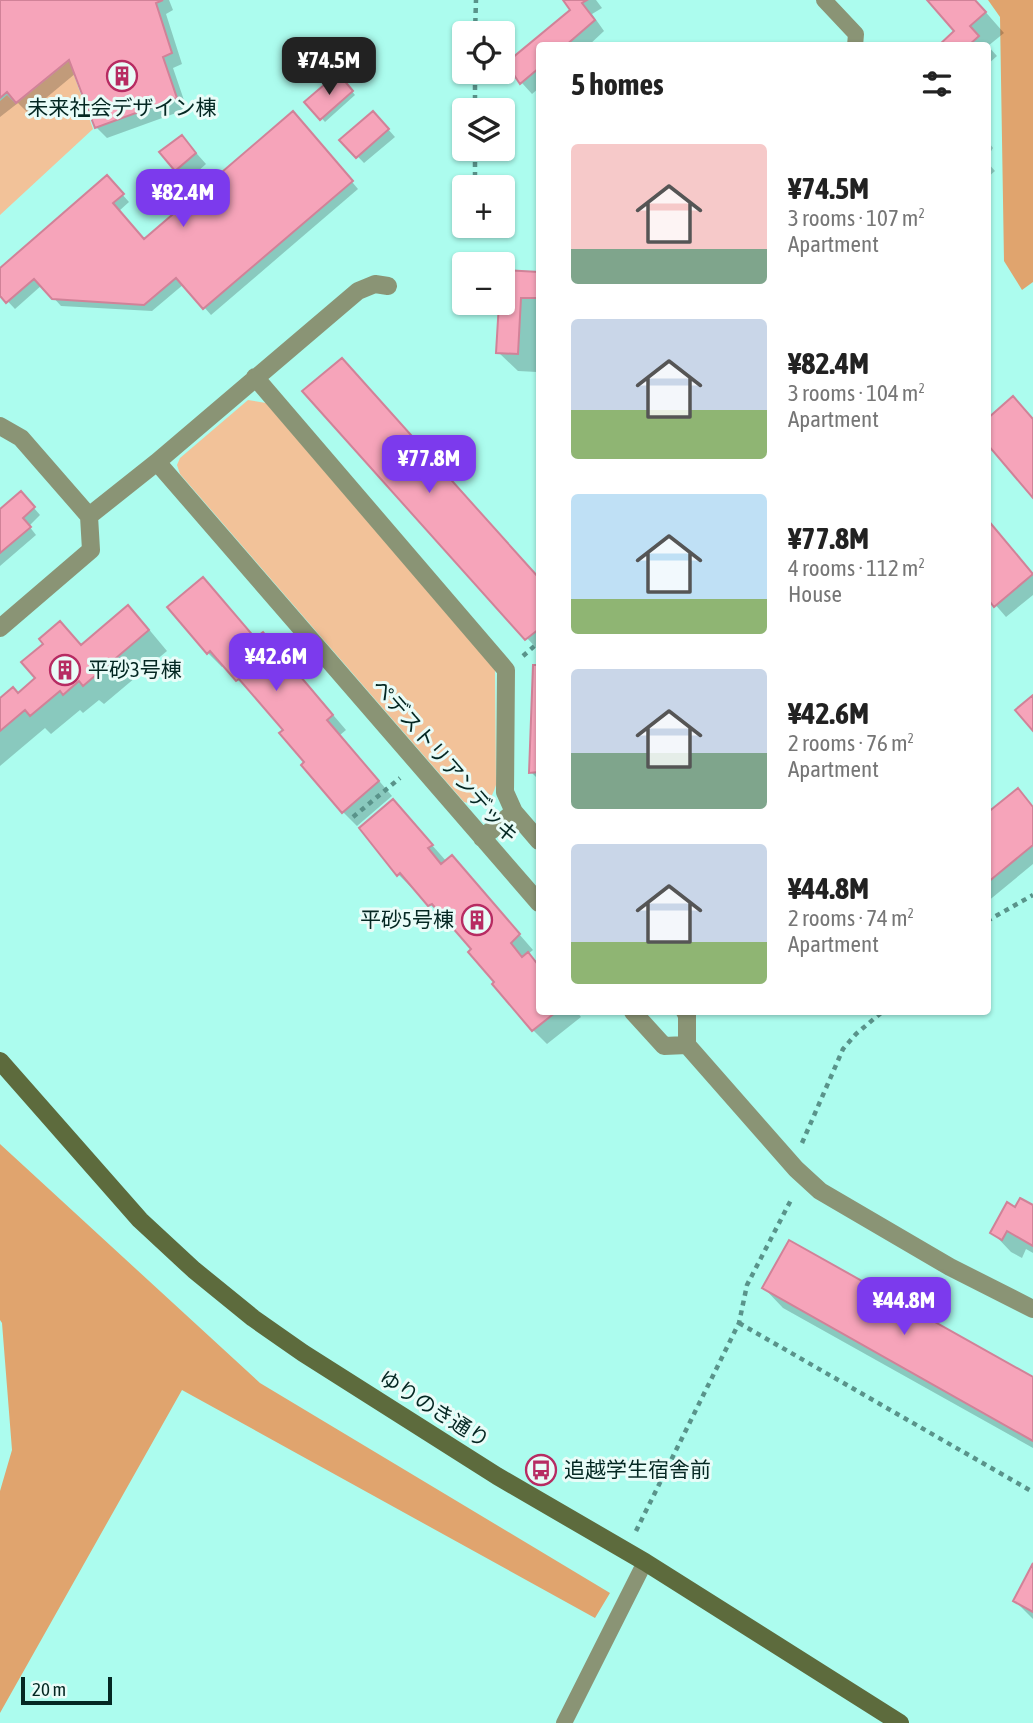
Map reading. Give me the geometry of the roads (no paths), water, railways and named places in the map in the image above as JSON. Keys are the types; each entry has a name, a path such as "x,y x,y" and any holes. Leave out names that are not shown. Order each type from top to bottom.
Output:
{"street":[{"path":"89,516 157,462 358,291 375,284 388,286"},
{"path":"255,377 506,670 505,792 514,812 536,838"},
{"path":"0,426 21,438 89,516 91,550 0,628"},
{"name":"ペデストリアンデッキ","path":"157,462 536,900"},
{"path":"482,838 514,812"},
{"path":"636,1015 664,1046 687,1045"},
{"path":"687,1015 687,1045 796,1168 820,1191 950,1267 1033,1309"},
{"name":"ゆりのき通り","path":"0,1061 140,1220 194,1270 253,1318 303,1353 497,1476 645,1562 900,1723"}],"lane":[{"path":"824,0 856,34 855,42"},
{"path":"564,1723 645,1562"}],"place":[{"name":"未来社会デザイン棟","path":"122,76"},
{"name":"平砂3号棟","path":"65,670"},
{"name":"平砂5号棟","path":"477,920"},
{"name":"追越学生宿舎前","path":"541,1470"}]}
